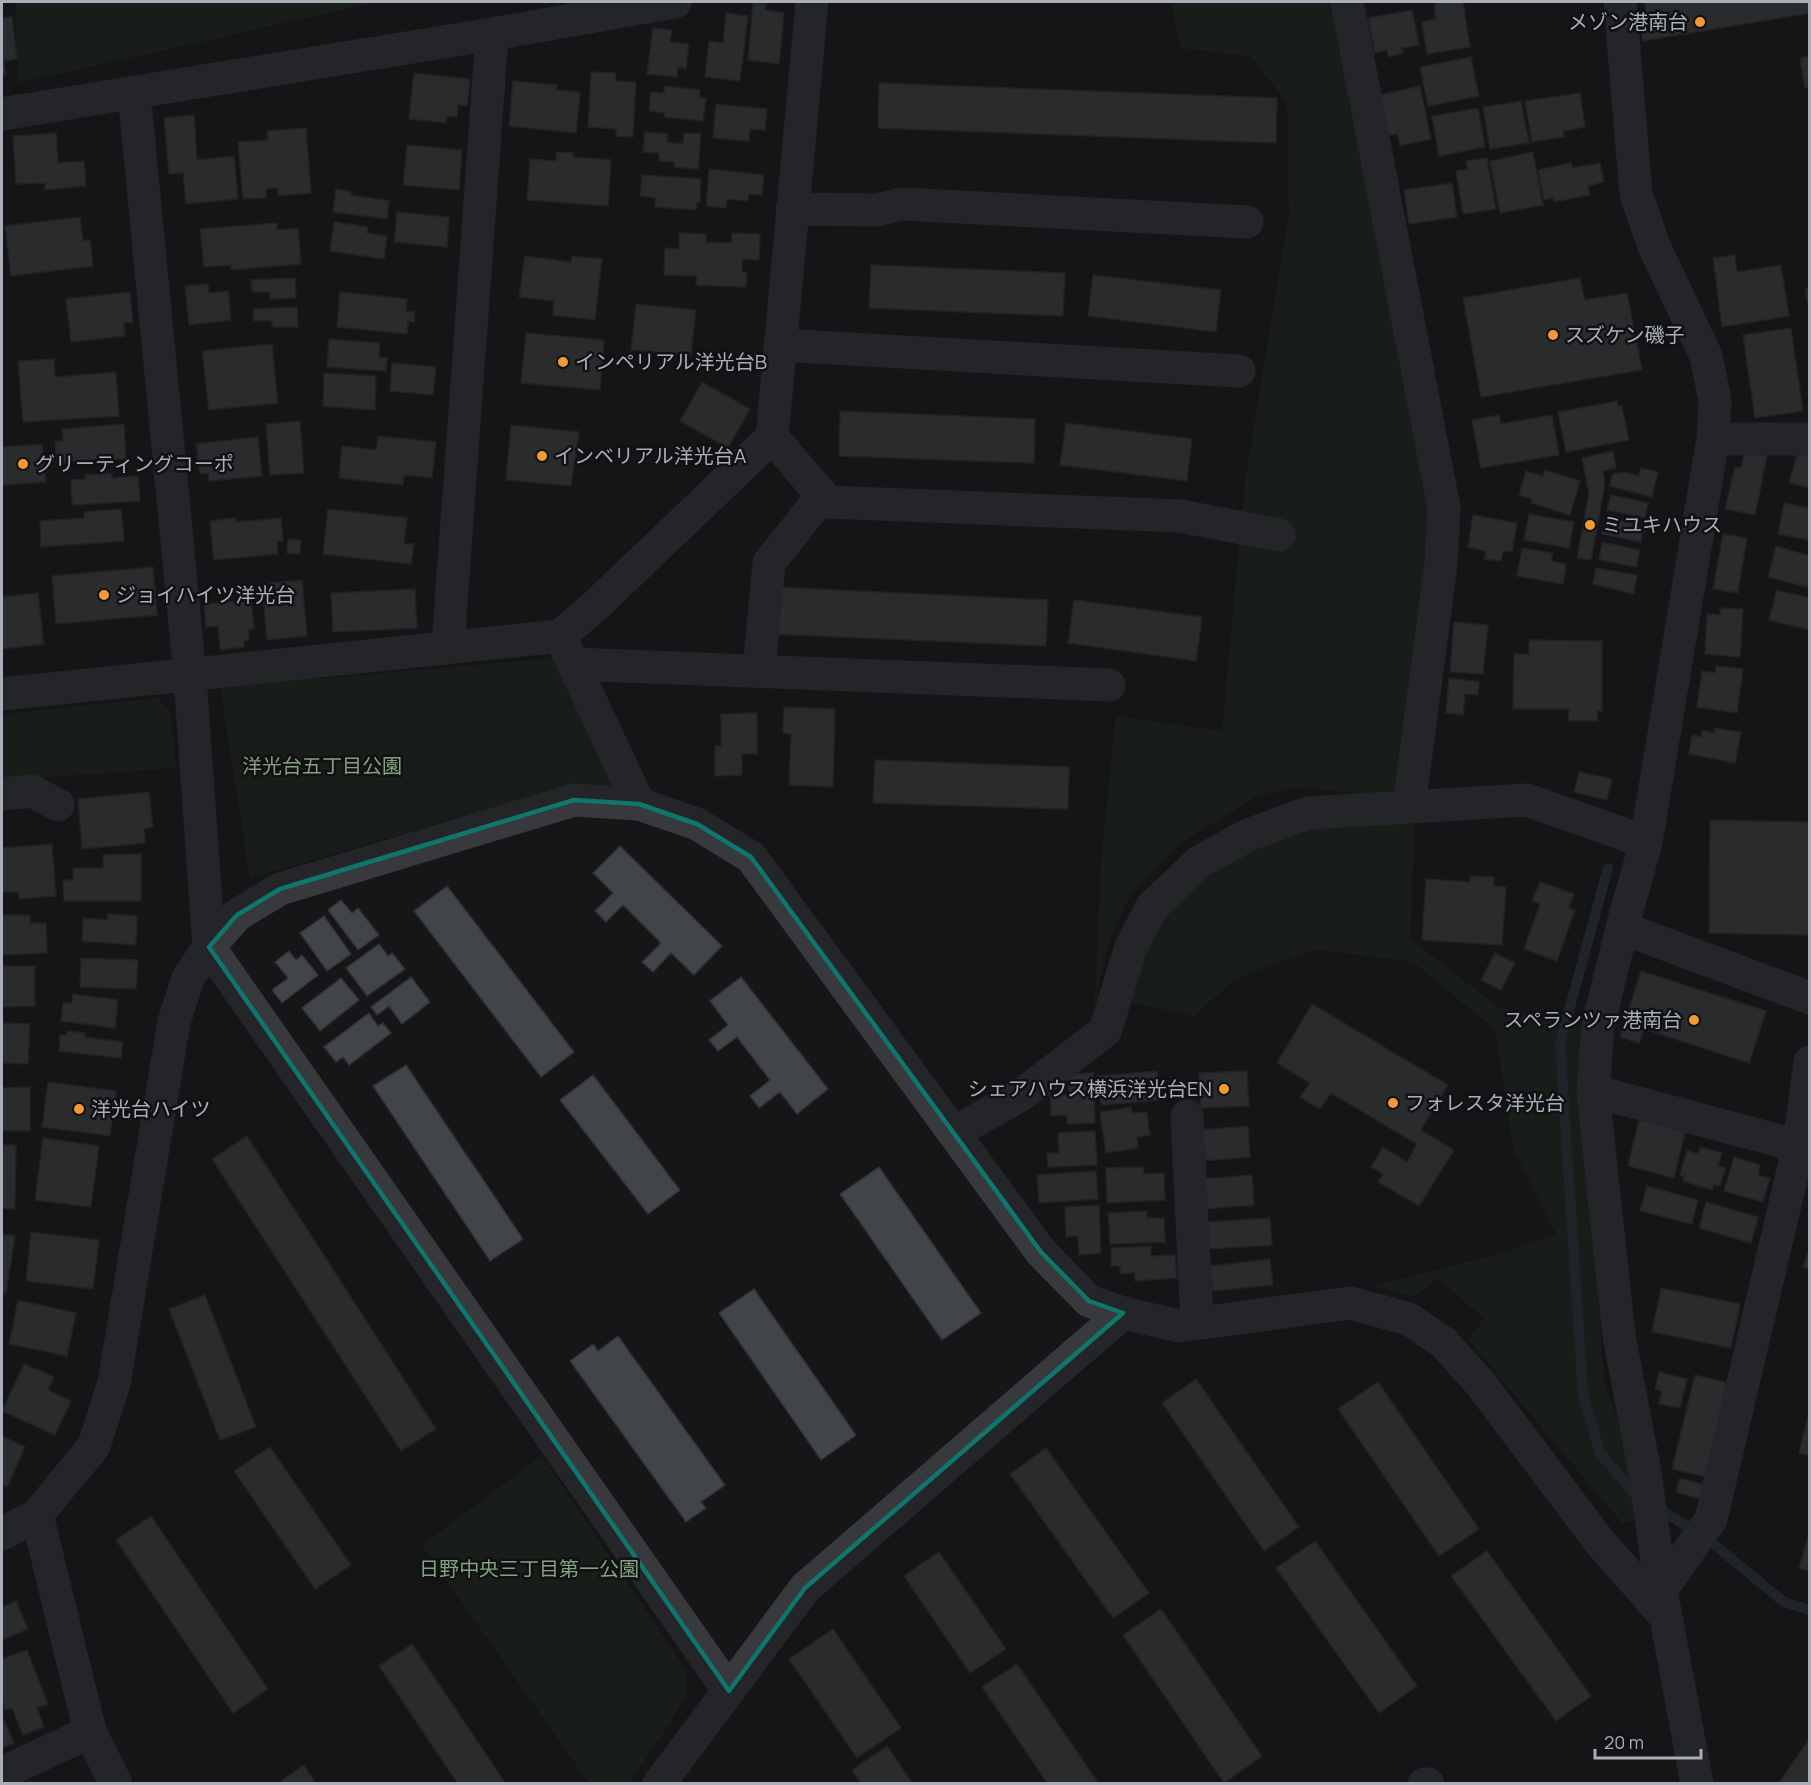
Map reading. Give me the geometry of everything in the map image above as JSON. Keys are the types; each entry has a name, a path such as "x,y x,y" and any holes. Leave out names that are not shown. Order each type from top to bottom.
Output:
{"street":[{"path":"2,114 675,2"},
{"path":"567,650 593,608 772,437 812,2"},
{"path":"1347,2 1444,508 1441,564 1409,807"},
{"path":"1620,2 1636,194 1654,246 1706,356 1715,400 1713,439 1646,842 1598,1026 1593,1091 1619,1336 1645,1473 1664,1604 1697,1784"},
{"path":"448,647 492,34"},
{"path":"135,92 190,676 209,947 729,1691"},
{"path":"792,209 876,210 902,204 1247,222"},
{"path":"780,345 1239,371"},
{"path":"772,437 828,502 1180,516 1280,535"},
{"path":"1713,439 1809,439"},
{"path":"759,670 769,563 822,496"},
{"path":"2,694 190,676 448,647 567,650 759,670 1109,685"},
{"path":"567,650 639,804"},
{"path":"2,794 32,791 58,805"},
{"path":"2,1534 37,1515 94,1446 114,1383 174,1022 188,978 209,947 237,915 280,889 574,800 639,804 697,824 751,857 1041,1252 1089,1301 1123,1313 1179,1326 1350,1303 1409,1319 1444,1343 1480,1383 1599,1541 1664,1604"},
{"path":"954,1133 1024,1093 1105,1031 1131,947 1152,908 1199,862 1248,835 1308,813 1527,800 1646,842"},
{"path":"1622,928 1809,998"},
{"path":"1664,1604 1686,1555 1711,1520 1804,1147 1808,1081"},
{"path":"1593,1091 1804,1147"},
{"path":"1187,1116 1197,1323"},
{"path":"659,1784 805,1588 1123,1313"},
{"path":"37,1515 90,1732 117,1784"},
{"path":"2,1773 90,1732"}],"highlighted area":[{"path":"574,800 639,804 697,824 751,857 1041,1252 1089,1301 1123,1313 805,1588 729,1691 209,947 237,915 280,889"}],"green space":[{"path":"15,2 377,2 18,83"},
{"path":"1172,2 1338,2 1435,505 1396,795 1385,802 1352,793 1289,788 1257,796 1182,842 1131,893 1109,942 1100,977 1094,1018 1101,863 1116,716 1222,731 1245,482 1289,214 1287,103 1251,56 1180,48"},
{"name":"洋光台五丁目公園","path":"559,658 618,790 558,794 463,816 250,878 220,687"},
{"path":"158,698 171,715 176,768 2,780 2,714"},
{"path":"1415,815 1410,939 1498,1007 1581,1025 1604,1382 1638,1474 1638,1519 1622,1523 1468,1339 1484,1319 1439,1278 1414,1296 1374,1286 1499,1254 1556,1234 1513,1149 1495,1029 1413,962 1314,949 1234,980 1194,1016 1127,1001 1162,913 1208,869 1287,827"},
{"name":"日野中央三丁目第一公園","path":"542,1456 686,1670 686,1694 670,1723 629,1783 589,1783 422,1545"}],"building":[{"path":"753,2 766,4 765,10 784,13 779,64 748,60"},
{"path":"1463,2 1470,47 1427,54 1422,22 1436,19 1434,3"},
{"name":"メゾン港南台","path":"1644,2 1810,2 1810,13 1643,41 1639,22 1648,21"},
{"path":"1412,10 1419,45 1402,48 1403,53 1388,57 1387,50 1375,53 1368,18"},
{"path":"726,13 748,16 740,81 705,77 709,41 723,43"},
{"path":"12,17 17,59 4,61 6,75 2,75 2,18"},
{"path":"653,28 672,30 670,42 689,44 686,69 678,67 677,77 647,74"},
{"path":"1810,56 1810,87 1805,88 1800,58"},
{"path":"1471,57 1479,96 1428,106 1420,67"},
{"path":"591,72 616,73 615,81 636,82 633,137 616,136 616,129 588,127"},
{"path":"414,73 470,79 467,106 458,105 457,117 447,116 446,123 409,119"},
{"path":"513,81 557,85 557,90 580,92 576,133 509,126"},
{"path":"879,83 1277,98 1276,143 878,128"},
{"path":"664,86 700,90 699,98 706,98 703,121 665,117 665,113 649,111 651,92 664,93"},
{"path":"1420,86 1431,139 1400,146 1398,134 1389,135 1380,95"},
{"path":"1580,93 1585,127 1563,131 1564,137 1532,142 1525,101"},
{"path":"1521,101 1529,143 1490,149 1483,107"},
{"path":"716,104 767,109 765,130 750,129 749,141 713,138"},
{"path":"1478,108 1485,147 1439,156 1432,116"},
{"path":"194,115 197,160 234,156 238,199 186,204 183,173 169,174 164,118"},
{"path":"306,128 311,193 278,196 278,188 266,189 266,198 243,199 238,142 268,140 267,131"},
{"path":"645,132 668,134 667,142 683,144 684,133 701,134 698,169 674,167 674,162 659,161 659,153 643,152"},
{"path":"56,133 58,163 84,161 86,186 45,190 45,183 16,184 13,136"},
{"path":"407,145 462,150 459,190 403,185"},
{"path":"556,152 574,153 573,157 611,160 608,206 527,200 530,159 556,161"},
{"path":"1533,152 1543,205 1500,213 1490,161"},
{"path":"1487,158 1496,209 1463,214 1456,171 1468,169 1466,161"},
{"path":"1571,163 1572,168 1600,163 1604,182 1588,186 1590,195 1554,202 1553,198 1544,200 1538,170"},
{"path":"709,169 764,175 762,195 749,194 748,201 727,199 726,208 706,206"},
{"path":"642,175 701,179 700,202 697,202 696,210 655,207 656,198 640,196"},
{"path":"1452,183 1457,217 1409,224 1404,190"},
{"path":"336,189 352,192 351,195 389,201 387,219 333,212"},
{"path":"397,212 449,217 447,247 394,242"},
{"path":"80,217 83,241 90,240 93,266 11,276 5,226"},
{"path":"334,222 368,227 367,233 387,236 384,259 330,251"},
{"path":"277,223 277,230 298,228 301,264 231,270 231,265 204,267 200,229"},
{"path":"679,233 706,234 706,242 731,243 732,233 760,234 759,260 742,259 742,272 747,272 746,287 696,285 697,276 664,275 665,248 679,249"},
{"path":"1735,255 1737,272 1781,265 1789,316 1722,327 1713,258"},
{"path":"525,256 571,262 572,256 602,259 595,320 553,315 554,301 519,297"},
{"path":"871,265 1065,273 1063,316 869,308"},
{"path":"1093,275 1221,290 1216,332 1088,316"},
{"path":"295,278 296,298 270,299 270,292 252,292 251,280"},
{"name":"スズケン磯子","path":"1580,278 1585,300 1627,293 1642,370 1481,397 1463,298"},
{"path":"208,284 209,293 228,291 231,320 189,325 185,286"},
{"path":"1810,288 1810,311 1805,289"},
{"path":"130,292 133,322 124,323 125,336 71,342 66,299"},
{"path":"340,292 407,299 406,311 415,312 414,322 408,321 407,334 337,327"},
{"path":"636,304 696,310 691,355 631,350"},
{"path":"297,307 298,327 272,327 272,321 254,321 253,309"},
{"path":"1791,328 1803,411 1755,418 1743,335"},
{"name":"インペリアル洋光台B","path":"526,333 604,340 600,390 521,383"},
{"path":"329,339 380,343 379,357 387,358 386,371 327,367"},
{"path":"272,344 278,403 209,410 202,351"},
{"path":"54,359 55,377 116,372 119,416 23,422 18,361"},
{"path":"392,363 436,367 433,395 390,391"},
{"path":"324,373 376,376 375,410 323,406"},
{"path":"702,382 750,409 728,448 680,421"},
{"path":"1617,401 1618,406 1622,406 1629,440 1566,452 1558,412"},
{"path":"840,411 1035,419 1034,463 839,456"},
{"path":"1499,415 1501,424 1552,415 1559,455 1481,468 1472,420"},
{"path":"300,421 304,473 270,475 266,424"},
{"path":"1066,423 1192,439 1187,481 1060,465"},
{"path":"124,424 126,459 57,463 55,442 63,441 62,429"},
{"name":"インベリアル洋光台A","path":"511,425 579,432 571,486 506,480"},
{"path":"378,436 436,442 432,478 404,475 403,485 339,478 342,446 376,450"},
{"path":"258,437 262,476 209,481 208,473 200,474 196,444"},
{"name":"グリーティングコーポ","path":"42,444 46,482 2,485 2,447"},
{"name":"ミユキハウス","path":"1613,451 1616,468 1603,471 1605,483 1591,560 1577,558 1589,493 1582,458"},
{"path":"1745,452 1767,456 1755,515 1725,509 1735,467 1741,468"},
{"path":"1798,452 1810,455 1810,488 1789,483"},
{"path":"1641,468 1658,472 1652,497 1609,486 1613,474 1624,472 1639,476"},
{"path":"1545,470 1580,481 1570,515 1531,503 1532,499 1519,495 1526,471 1543,476"},
{"path":"112,473 112,478 138,476 140,501 72,505 71,480 86,479 85,475"},
{"path":"1611,495 1648,503 1645,518 1607,510"},
{"path":"1784,503 1810,508 1810,540 1778,534"},
{"path":"121,509 124,541 41,547 40,521 84,518 84,512"},
{"path":"328,509 407,518 404,544 414,544 411,564 323,554"},
{"path":"1529,514 1574,522 1569,548 1524,540"},
{"path":"1473,515 1517,523 1512,552 1503,551 1501,561 1484,559 1486,551 1468,547"},
{"path":"235,518 236,522 281,518 283,541 277,541 278,554 214,560 210,521"},
{"path":"1606,518 1644,526 1641,542 1602,534"},
{"path":"1723,534 1747,538 1738,593 1713,589"},
{"path":"288,539 301,540 300,554 287,553"},
{"path":"1602,542 1640,550 1636,567 1599,560"},
{"path":"1776,546 1810,556 1810,577 1807,587 1768,577"},
{"path":"1522,548 1553,553 1551,561 1566,564 1563,584 1517,576"},
{"name":"ジョイハイツ洋光台","path":"153,567 157,615 56,624 52,576"},
{"path":"1596,568 1637,575 1634,594 1593,584"},
{"path":"302,580 307,636 267,640 262,584"},
{"path":"774,587 1048,600 1046,646 772,634"},
{"path":"415,589 417,628 333,632 331,593"},
{"path":"1777,590 1810,598 1810,630 1769,620"},
{"path":"38,593 44,644 2,649 2,597"},
{"path":"251,600 254,629 248,630 249,640 244,641 244,647 220,650 218,626 206,627 204,604"},
{"path":"1074,600 1202,617 1196,661 1068,643"},
{"path":"1720,608 1743,609 1740,657 1705,654 1707,614 1720,615"},
{"path":"1454,622 1488,625 1483,674 1450,672"},
{"path":"1529,640 1602,641 1602,711 1597,711 1598,721 1568,721 1569,709 1513,709 1514,654 1529,654"},
{"path":"1716,666 1743,669 1737,713 1697,707 1702,671 1715,673"},
{"path":"1449,678 1479,682 1478,695 1465,694 1463,715 1446,713"},
{"path":"784,707 835,709 833,787 789,785 791,734 783,733"},
{"path":"757,713 757,754 742,754 742,775 715,776 715,746 721,746 721,714"},
{"path":"1715,728 1741,732 1735,763 1689,754 1692,735 1701,737 1703,730 1714,733"},
{"path":"875,760 1069,767 1068,809 873,803"},
{"path":"1579,772 1612,779 1607,800 1574,792"},
{"path":"149,792 153,827 144,829 145,843 82,849 78,799"},
{"path":"1710,820 1810,822 1810,935 1709,933"},
{"path":"52,844 56,896 19,899 18,892 2,892 2,848"},
{"path":"620,846 722,946 694,975 671,953 653,972 642,962 661,943 623,905 606,922 595,911 613,893 593,873"},
{"path":"141,854 141,901 64,901 63,880 73,880 73,868 104,868 103,855"},
{"path":"1471,876 1494,877 1494,886 1506,887 1502,945 1422,940 1426,879 1470,882"},
{"path":"1540,882 1574,894 1569,908 1575,910 1557,961 1524,949 1540,904 1532,901"},
{"path":"447,886 574,1052 541,1077 414,911"},
{"path":"341,900 352,913 358,908 379,935 358,950 328,910"},
{"path":"107,914 137,916 136,945 82,941 83,918 108,920"},
{"path":"2,915 30,915 30,923 46,923 47,953 2,955"},
{"path":"324,916 351,954 327,971 300,933"},
{"path":"379,944 388,956 392,953 405,969 367,996 346,968"},
{"path":"289,951 296,960 302,955 318,975 282,1003 272,990 288,978 275,962"},
{"path":"1495,953 1515,963 1501,990 1481,980"},
{"path":"81,958 138,960 136,989 80,987"},
{"path":"2,966 35,966 35,1006 2,1007"},
{"name":"スペランツァ港南台","path":"1641,971 1766,1011 1749,1063 1644,1029 1639,1043 1620,1037"},
{"path":"411,977 430,1002 402,1024 389,1006 377,1015 371,1007"},
{"path":"741,977 828,1089 797,1114 780,1092 759,1108 750,1096 770,1080 737,1037 718,1051 709,1040 728,1025 710,1001"},
{"path":"341,978 359,1000 320,1031 302,1008"},
{"path":"73,994 118,1000 115,1028 61,1021 63,1003 72,1003"},
{"name":"フォレスタ洋光台","path":"1312,1004 1448,1085 1421,1130 1454,1150 1419,1206 1378,1182 1383,1174 1371,1167 1383,1147 1407,1162 1417,1144 1331,1093 1320,1109 1300,1097 1310,1083 1277,1063"},
{"path":"369,1013 378,1026 383,1023 391,1033 349,1065 343,1057 336,1062 324,1047"},
{"path":"2,1023 30,1024 28,1064 2,1063"},
{"path":"67,1031 85,1033 85,1037 123,1042 121,1058 59,1051 60,1035 67,1035"},
{"path":"406,1065 523,1239 490,1261 373,1086"},
{"path":"1157,1071 1160,1100 1101,1105 1098,1076"},
{"name":"シェアハウス横浜洋光台EN","path":"1247,1071 1249,1106 1201,1108 1199,1073"},
{"path":"1093,1073 1095,1123 1067,1124 1067,1115 1051,1116 1050,1095 1069,1095 1068,1074"},
{"path":"593,1075 680,1190 648,1214 560,1100"},
{"name":"洋光台ハイツ","path":"48,1082 116,1091 110,1136 42,1127"},
{"path":"30,1087 30,1131 2,1131 2,1088"},
{"path":"1131,1107 1132,1113 1147,1112 1150,1135 1137,1137 1138,1148 1106,1153 1100,1112"},
{"path":"1640,1116 1686,1128 1674,1178 1628,1166"},
{"path":"1248,1126 1250,1157 1202,1161 1200,1130"},
{"path":"1095,1131 1097,1165 1048,1167 1047,1153 1059,1153 1058,1133"},
{"path":"247,1136 436,1429 401,1451 212,1159"},
{"path":"43,1138 99,1146 91,1207 35,1200"},
{"path":"2,1145 16,1145 15,1209 2,1208"},
{"path":"1700,1147 1722,1153 1718,1166 1726,1168 1720,1186 1714,1185 1712,1190 1683,1181 1684,1176 1680,1175 1687,1150 1698,1154"},
{"path":"1734,1157 1760,1165 1758,1175 1770,1178 1763,1202 1724,1191"},
{"path":"879,1167 981,1313 942,1340 840,1194"},
{"path":"1143,1167 1144,1174 1164,1173 1165,1200 1107,1203 1106,1168"},
{"path":"1096,1171 1098,1199 1039,1203 1037,1175"},
{"path":"1252,1175 1254,1205 1204,1209 1202,1179"},
{"path":"1647,1186 1698,1200 1692,1224 1640,1211"},
{"path":"1706,1202 1758,1217 1751,1243 1699,1228"},
{"path":"1099,1205 1101,1253 1079,1255 1078,1236 1066,1237 1065,1207"},
{"path":"1147,1211 1147,1218 1164,1218 1165,1242 1110,1244 1108,1213"},
{"path":"1270,1218 1272,1245 1208,1249 1206,1222"},
{"path":"31,1232 99,1240 93,1289 26,1281"},
{"path":"2,1234 15,1236 6,1293 2,1292"},
{"path":"1151,1246 1151,1256 1175,1255 1177,1278 1135,1281 1135,1273 1120,1274 1120,1266 1111,1266 1111,1248"},
{"path":"1810,1246 1810,1269 1803,1267"},
{"path":"1270,1259 1273,1285 1213,1291 1210,1266"},
{"path":"1661,1288 1740,1304 1731,1348 1652,1332"},
{"path":"754,1289 856,1435 821,1460 719,1313"},
{"path":"205,1295 256,1427 220,1440 169,1309"},
{"path":"18,1300 76,1313 67,1356 9,1344"},
{"path":"618,1336 725,1485 701,1502 706,1508 686,1522 570,1361 593,1344 598,1351"},
{"path":"24,1364 54,1377 48,1390 71,1401 55,1435 2,1411"},
{"path":"1659,1372 1687,1379 1680,1408 1659,1404 1662,1391 1655,1389"},
{"path":"1695,1375 1733,1384 1711,1478 1672,1469"},
{"path":"1196,1379 1299,1527 1264,1551 1162,1403"},
{"path":"1378,1382 1479,1529 1439,1556 1338,1409"},
{"path":"1808,1416 1810,1416 1810,1456 1799,1453"},
{"path":"2,1436 25,1447 7,1487 2,1484"},
{"path":"270,1447 351,1565 315,1589 234,1471"},
{"path":"1046,1448 1149,1593 1113,1618 1010,1474"},
{"path":"1680,1478 1705,1485 1701,1499 1676,1492"},
{"path":"151,1516 268,1689 233,1713 116,1540"},
{"path":"1810,1531 1810,1571 1799,1568"},
{"path":"1315,1541 1417,1686 1379,1713 1276,1568"},
{"path":"1487,1551 1591,1696 1556,1721 1451,1576"},
{"path":"939,1552 1006,1649 970,1673 904,1576"},
{"path":"16,1601 28,1629 2,1640 2,1607"},
{"path":"1161,1609 1262,1756 1224,1783 1123,1635"},
{"path":"833,1629 901,1728 857,1758 789,1659"},
{"path":"412,1644 506,1784 458,1784 379,1666"},
{"path":"27,1650 48,1704 37,1708 44,1727 23,1735 12,1708 5,1710 2,1700 2,1659"},
{"path":"1017,1664 1099,1784 1048,1784 982,1687"},
{"path":"2,1716 14,1743 2,1748"},
{"path":"1810,1738 1810,1784 1778,1784"},
{"path":"887,1746 913,1784 861,1784 852,1770"},
{"path":"304,1765 316,1784 277,1784"}],"waterway":[{"path":"1608,868 1560,1043 1583,1394 1600,1453 1634,1493 1642,1498"},
{"path":"1655,1506 1711,1542 1784,1602 1810,1610"}],"place":[{"name":"メゾン港南台","path":"1700,22"},
{"name":"スズケン磯子","path":"1553,335"},
{"name":"インペリアル洋光台B","path":"563,362"},
{"name":"インベリアル洋光台A","path":"542,456"},
{"name":"グリーティングコーポ","path":"23,464"},
{"name":"ミユキハウス","path":"1590,525"},
{"name":"ジョイハイツ洋光台","path":"104,595"},
{"name":"スペランツァ港南台","path":"1694,1020"},
{"name":"シェアハウス横浜洋光台EN","path":"1224,1089"},
{"name":"フォレスタ洋光台","path":"1393,1103"},
{"name":"洋光台ハイツ","path":"79,1109"}]}
